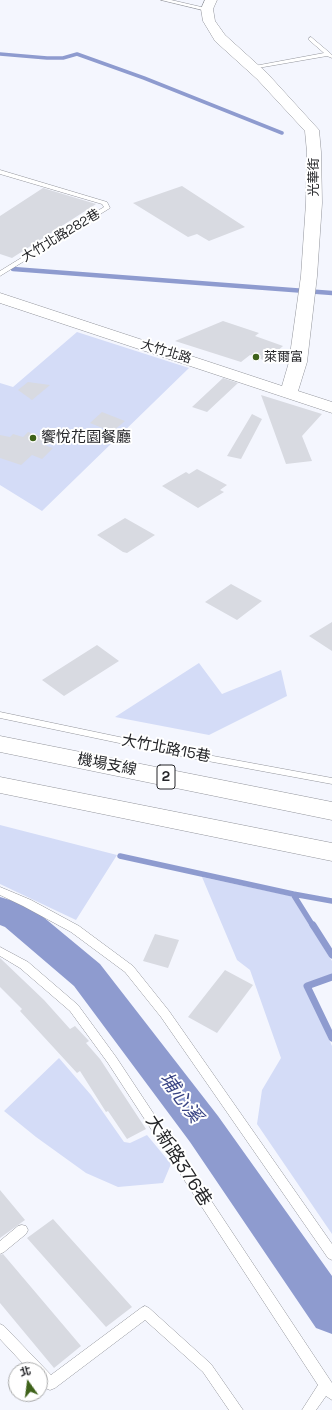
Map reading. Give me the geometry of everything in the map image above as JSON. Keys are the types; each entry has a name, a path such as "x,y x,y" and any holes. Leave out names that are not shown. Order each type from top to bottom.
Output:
{"main road":[{"name":"光華街","path":"209,5 209,21 220,38 252,67 312,130 314,152 314,203 309,276 298,362 290,388"},
{"name":"大竹北路","path":"0,287 290,388 332,408"},
{"name":"大竹北路","path":"0,298 204,364 290,388 332,396"},
{"name":"機場支線","path":"0,744 332,811"},
{"path":"0,785 332,852"}],"lane":[{"path":"164,0 209,5"},
{"path":"311,39 330,56"},
{"path":"252,67 330,56"},
{"name":"大竹北路282巷","path":"0,172 106,203 107,208 0,274"},
{"name":"大竹北路15巷","path":"0,715 179,752 332,781"},
{"path":"0,891 27,903 75,929 129,969 183,1040 332,1254"},
{"name":"大新路376巷","path":"0,951 24,965 74,1008 112,1060 329,1390"},
{"path":"0,1248 22,1230"},
{"path":"48,1382 50,1384 145,1312 207,1368 238,1410"},
{"path":"0,1330 30,1362"},
{"path":"308,1410 329,1390"}],"shaded area":[{"path":"77,332 189,368 42,511 0,485 0,383 13,387"},
{"path":"199,663 222,694 281,670 287,696 209,735 115,717"},
{"path":"0,825 117,855 76,920 0,884"},
{"path":"202,877 291,896 332,961 332,974 304,984 332,1046 332,1234 257,1124 262,1090 281,1058 250,970 237,960"},
{"path":"59,1058 91,1095 124,1142 130,1143 147,1135 171,1164 163,1183 118,1187 86,1173 36,1137 4,1111"}],"building":[{"path":"182,186 245,227 209,241 197,234 188,237 133,203"},
{"path":"43,188 96,204 12,258 0,254 0,216"},
{"path":"223,321 259,333 255,336 283,346 266,361 250,355 241,362 175,341"},
{"path":"223,378 238,383 207,412 192,407"},
{"path":"28,382 50,385 32,400 18,390"},
{"path":"261,395 322,414 302,436 312,461 286,464"},
{"path":"102,412 125,421 112,432 90,423"},
{"path":"252,414 262,419 241,459 227,456"},
{"path":"28,432 47,438 41,444 53,448 42,459 32,455 21,465 0,458 0,435 10,437 13,434 23,437"},
{"path":"197,469 227,485 220,490 224,492 198,508 162,486 186,472 189,474"},
{"path":"125,518 155,535 127,553 123,552 97,535"},
{"path":"231,584 262,601 237,620 205,602"},
{"path":"332,622 332,651 309,636"},
{"path":"97,645 119,661 64,696 42,680"},
{"path":"155,934 179,940 168,968 143,961"},
{"path":"0,958 44,1000 70,1029 75,1026 89,1041 86,1043 100,1059 146,1129 127,1139 108,1111 106,1112 80,1071 77,1073 20,1011 22,1009 0,987"},
{"path":"225,970 253,985 217,1033 188,1017"},
{"path":"0,1190 25,1220 0,1238"},
{"path":"53,1219 132,1307 106,1327 27,1238"},
{"path":"3,1254 81,1346 54,1368 0,1303 0,1255"}],"waterway":[{"path":"0,54 47,58 63,58 77,54 144,78 282,133"},
{"path":"13,269 332,293"},
{"path":"120,856 293,894"},
{"path":"293,894 332,901"},
{"path":"293,894 313,926"},
{"name":"埔心溪","path":"0,911 17,916 87,975 204,1129 332,1313"},
{"path":"313,925 332,955"},
{"path":"332,977 307,986 332,1038"}],"place":[{"name":"萊爾富","path":"256,357"},
{"name":"饗悅花園餐廳","path":"33,438"}]}
